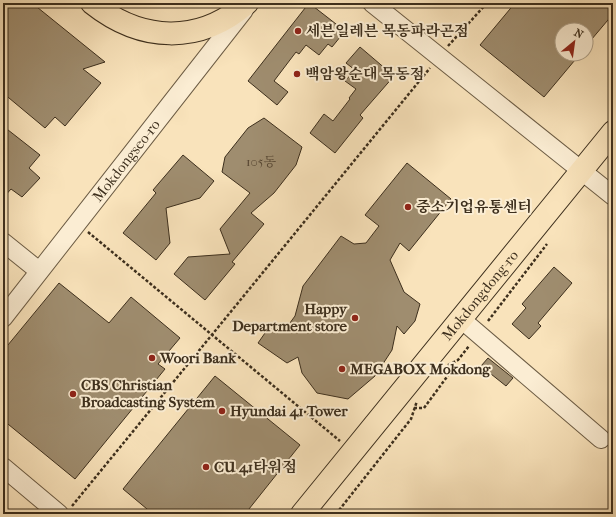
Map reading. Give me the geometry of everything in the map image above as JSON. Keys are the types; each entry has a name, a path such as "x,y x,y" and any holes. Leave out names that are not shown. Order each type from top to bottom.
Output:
{"main road":[{"name":"Mokdongseo-ro","path":"92,3 102,11 127,25 154,32 171,34 190,32 216,25 248,3"},
{"name":"Mokdongdong-ro","path":"302,514 583,171 613,132"}],"street":[{"name":"Mokdongseo-ro","path":"3,318 248,3"},
{"path":"372,3 613,196"},
{"path":"3,242 39,271"},
{"path":"461,319 601,439"},
{"path":"3,467 65,511"}],"path":[{"path":"65,511 212,335 440,56 487,3"},
{"path":"77,223 353,451"},
{"path":"444,366 458,360 550,240"},
{"path":"336,514 411,419 418,400"}],"building":[{"path":"3,3 32,3 105,62 83,69 101,83 65,126 55,117 45,128 3,93"},
{"path":"309,3 345,31 332,47 328,44 319,55 306,45 299,54 296,52 274,81 288,92 277,105 248,81"},
{"path":"515,3 613,3 613,14 594,37 594,22 554,22 554,62 573,62 544,97 480,45"},
{"path":"360,47 394,76 360,115 363,118 335,153 310,133 324,114 333,121 356,89 345,81 355,70 346,63"},
{"path":"264,118 302,147 296,165 274,193 251,213 264,224 232,262 235,264 205,300 174,274 188,257 230,254 220,229 250,193 222,172 225,157 248,128"},
{"path":"3,126 40,155 29,168 40,178 22,197 11,189 3,198"},
{"path":"183,155 214,181 200,198 166,208 170,243 156,260 123,233 156,193 153,190"},
{"name":"Happy Department store","path":"407,163 451,199 409,251 400,243 390,260 404,292 420,304 415,321 404,334 397,326 392,350 375,376 348,399 317,393 302,373 298,357 287,363 258,343 272,323 284,331 295,316 303,286 341,236 354,244 366,243 379,226 365,215"},
{"path":"554,267 572,283 538,323 541,326 529,339 512,324 526,308 522,304"},
{"name":"CBS Christian Broadcasting System","path":"59,283 109,323 131,297 180,338 158,364 165,369 75,479 3,420 3,351"},
{"path":"488,358 513,378 506,386 481,366"},
{"name":"Hyundai 41 Tower","path":"215,376 300,445 245,514 153,514 123,489"}],"place":[{"name":"세븐일레븐 목동파라곤점","path":"298,31"},
{"name":"백암왕순대 목동점","path":"297,74"},
{"name":"중소기업유통센터","path":"408,207"},
{"name":"Happy Department store","path":"355,318"},
{"name":"Woori Bank","path":"152,358"},
{"name":"MEGABOX Mokdong","path":"342,369"},
{"name":"CBS Christian Broadcasting System","path":"73,394"},
{"name":"Hyundai 41 Tower","path":"222,411"},
{"name":"CU 41타워점","path":"206,467"}]}
